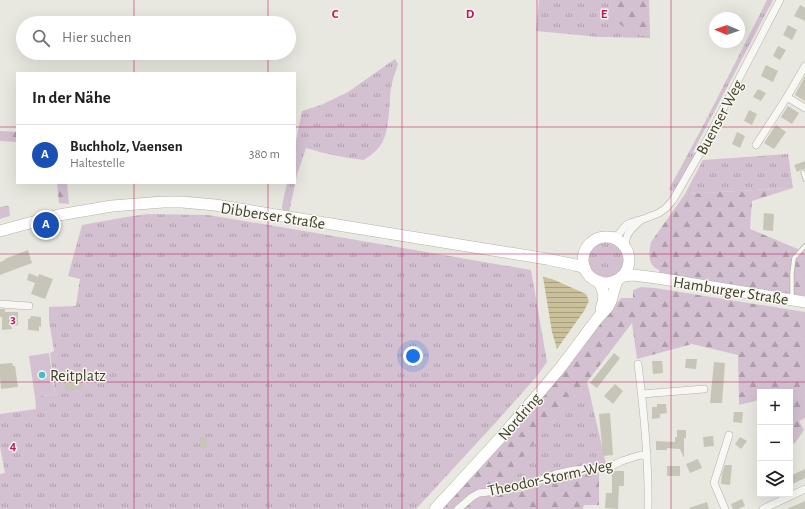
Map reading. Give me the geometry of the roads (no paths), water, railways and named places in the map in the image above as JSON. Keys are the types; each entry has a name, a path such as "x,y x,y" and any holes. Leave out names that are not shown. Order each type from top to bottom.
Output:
{"main road":[{"name":"Dibberser Straße","path":"0,231 45,218 86,210 145,202 182,202 215,205 547,259 584,268"},
{"path":"603,237 610,237 619,241 625,248 628,253 629,260 627,269 619,278 607,283 598,281 590,276 584,268 583,258 585,251 590,243 595,240 603,237"},
{"name":"Dibberser Straße","path":"547,259 575,257 585,251"},
{"name":"Hamburger Straße","path":"629,260 638,270 657,278"},
{"name":"Hamburger Straße","path":"619,278 636,275 805,302"},
{"name":"Nordring","path":"435,509 540,392 610,304 619,278"},
{"name":"Nordring","path":"597,319 602,307 604,296 604,291 598,281"}],"street":[{"name":"Buenser Weg","path":"610,237 619,234 626,225 630,223 659,213 673,200 700,153 780,0"},
{"path":"756,144 787,97 805,66"},
{"path":"787,97 805,108"},
{"name":"Buenser Weg","path":"625,248 626,237 641,220"},
{"path":"0,304 29,306"},
{"path":"638,364 649,481 648,509"},
{"path":"642,394 704,389"},
{"path":"725,509 714,483 729,435"},
{"name":"Theodor-Storm-Weg","path":"458,509 479,493 508,490 556,474 574,470 607,468 634,457 641,455 647,456"},
{"path":"763,509 805,489"}],"lane":[{"path":"803,172 805,179"},
{"path":"792,300 792,273 794,258 805,246"}],"place":[{"name":"Buchholz, Vaensen","path":"46,225"},
{"name":"Reitplatz","path":"42,375"}]}
